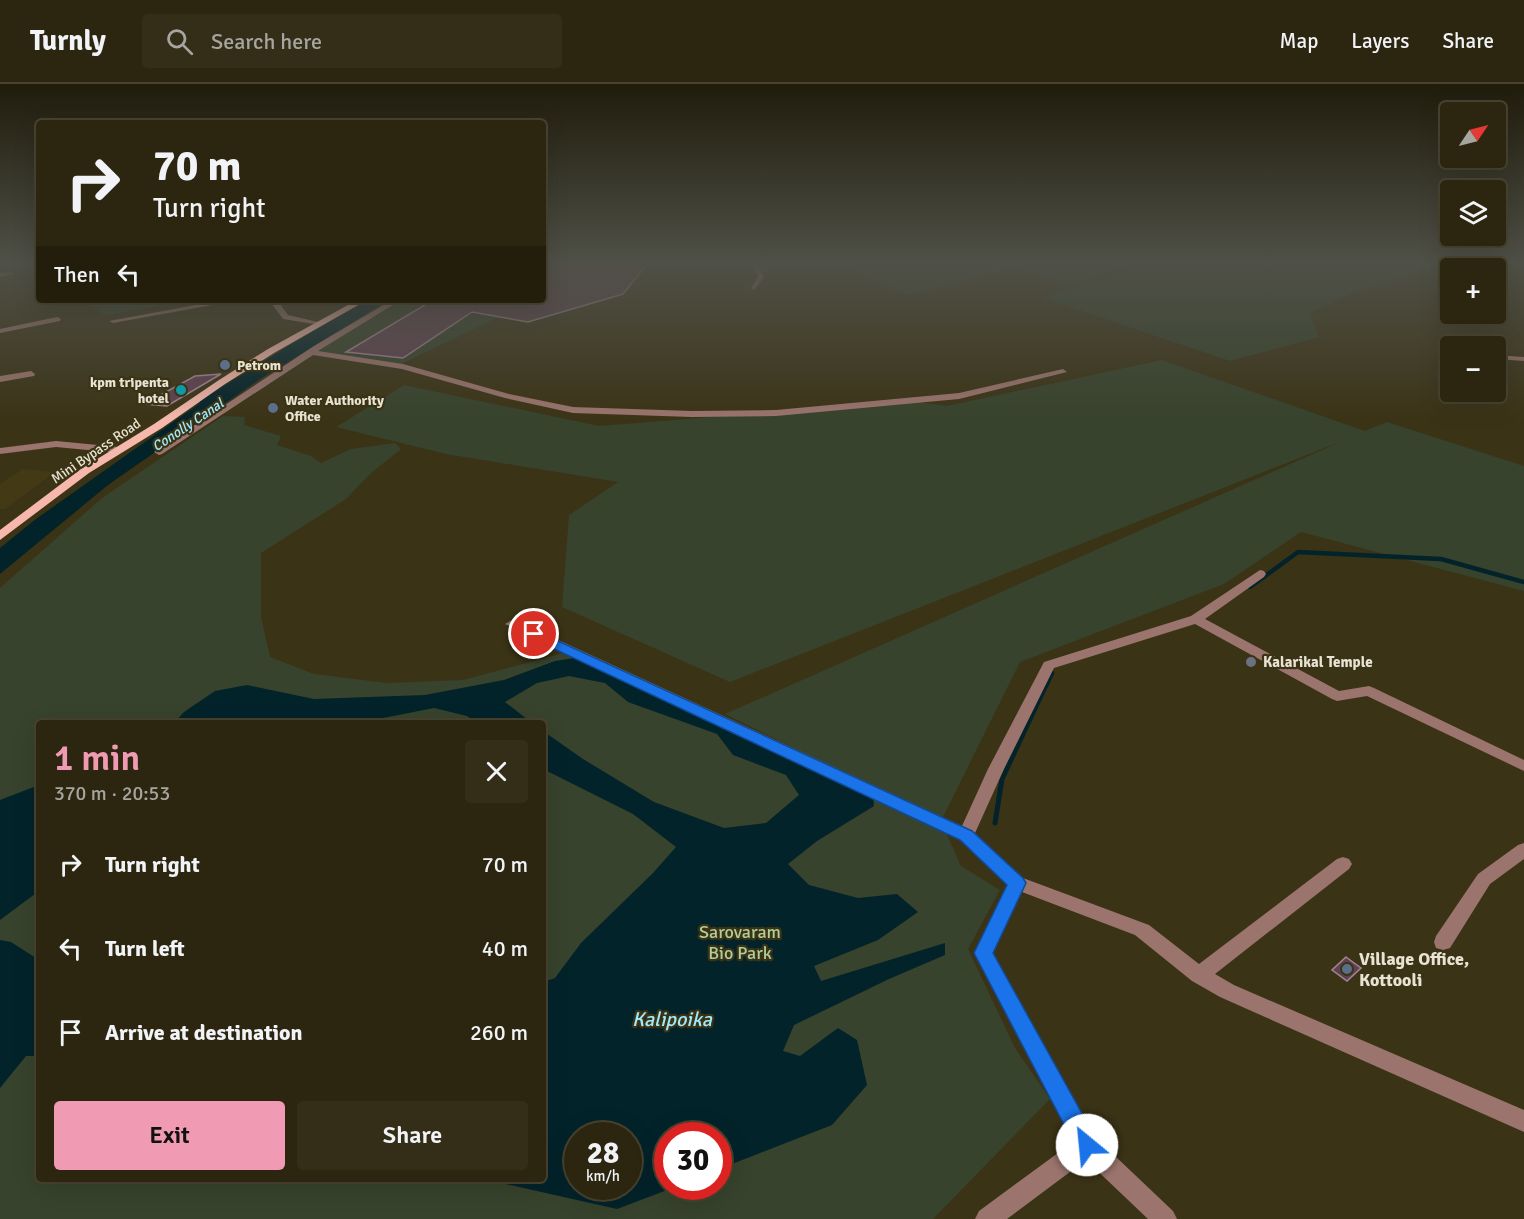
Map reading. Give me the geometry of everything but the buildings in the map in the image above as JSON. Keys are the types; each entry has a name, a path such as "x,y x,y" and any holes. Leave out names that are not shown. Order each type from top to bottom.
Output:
{"main road":[{"name":"Mini Bypass Road","path":"0,524 58,480 327,315"},
{"name":"Mini Bypass Road","path":"0,536 85,471 271,351 336,315"}],"street":[{"path":"113,321 148,315"},
{"path":"284,315 314,322"},
{"path":"159,452 373,315"},
{"path":"0,331 57,319"},
{"path":"312,352 403,367 496,393 573,410 624,412 776,413 873,405 959,396 1063,372"},
{"path":"1506,358 1524,359"},
{"path":"0,378 31,374"},
{"path":"0,451 56,444 119,450"},
{"path":"966,836 996,769 1049,665 1196,619 1260,574"},
{"path":"1196,619 1337,696 1369,691 1524,766"},
{"path":"512,624 966,836 1017,883 1142,930 1199,975 1227,991 1524,1121"},
{"path":"1443,942 1484,879 1524,850"},
{"path":"1199,975 1343,864"},
{"path":"1017,883 983,953 1087,1145 1165,1219"},
{"path":"987,1219 1087,1145"}],"shaded area":[{"path":"23,469 55,472 5,509 0,509 0,484"}],"green space":[{"path":"377,315 503,315 399,365 317,352"},
{"path":"1093,315 1311,315 1319,337 1230,361"},
{"name":"Sarovaram Bio Park","path":"1162,360 1365,431 1387,422 1524,466 1524,591 1301,532 1224,584 1020,662 941,821 961,866 1000,890 968,949 1015,1048 1050,1099 933,1219 0,1219 0,588 102,498 223,416 245,417 244,425 281,436 277,445 311,456 321,463 351,449 395,443 401,449 370,474 346,499 261,553 261,617 270,657 314,674 387,683 463,680 571,651 911,806 725,714 1340,442 730,682 562,607 569,515 618,482 446,454 336,427 404,385 599,426 911,401 947,406"}],"water":[{"name":"Conolly Canal","path":"341,315 365,315 260,379 108,485 0,574 0,548 36,519 200,403 199,401"},
{"name":"Kalipoika","path":"575,658 873,796 874,806 817,841 788,864 809,885 858,898 897,894 918,912 878,940 814,966 821,981 945,943 945,955 794,1025 783,1051 800,1056 838,1028 857,1040 867,1085 832,1125 732,1164 732,1122 654,1122 654,1195 642,1200 642,1122 564,1122 564,1197 496,1182 546,1182 546,981 555,978 581,943 653,873 676,847 633,814 546,770 546,733 583,759 654,802 724,828 766,823 799,795 786,775 733,755 717,734 628,702 605,683 569,676 537,683 505,702 528,720 473,720 467,716 434,708 373,720 177,720 184,712 215,691 247,685 314,699 425,695 504,680 555,661"},
{"path":"36,786 36,893 0,920 0,800"},
{"path":"0,940 11,942 36,958 36,1056 26,1056 0,1088"},
{"name":"Kalipoika","path":"577,1200 641,1200 617,1209"}],"waterway":[{"path":"1250,587 1298,552 1441,559 1524,582"},
{"path":"1046,686 1052,673"},
{"path":"995,823 1002,779 1046,685"}],"place":[{"name":"Petrom","path":"225,365"},
{"name":"kpm tripenta hotel","path":"181,390"},
{"name":"Water Authority Office","path":"273,408"},
{"name":"Kalarikal Temple","path":"1251,662"},
{"name":"Village Office, Kottooli","path":"1347,969"}],"route":[{"path":"534,634 966,836 1017,883 983,953 1087,1145"}]}
